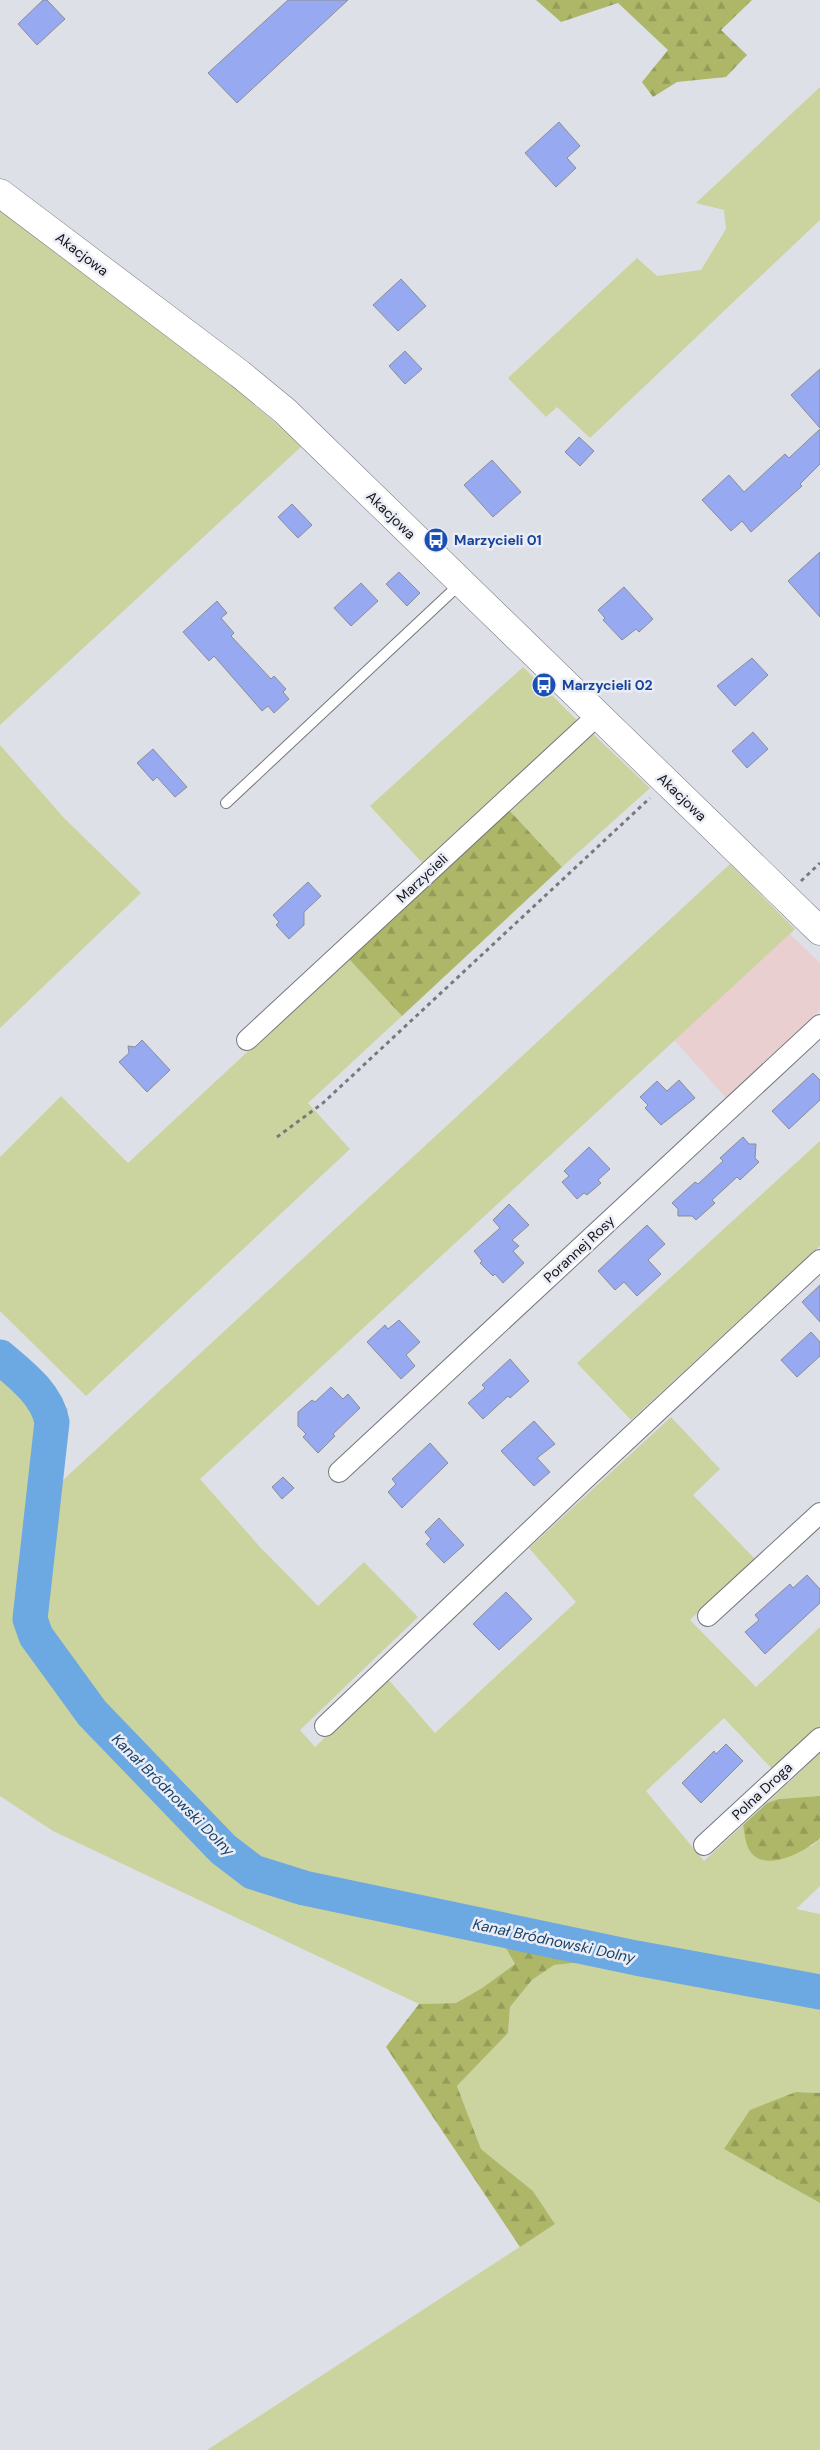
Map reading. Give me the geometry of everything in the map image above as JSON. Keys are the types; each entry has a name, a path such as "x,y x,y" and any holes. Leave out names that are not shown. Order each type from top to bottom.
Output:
{"street":[{"name":"Akacjowa","path":"0,192 240,374 284,411 820,931"},
{"name":"Marzycieli","path":"247,1040 598,715"},
{"name":"Porannej Rosy","path":"339,1472 820,1025"},
{"path":"325,1726 585,1479 820,1260"},
{"path":"708,1616 820,1513"},
{"name":"Polna Droga","path":"704,1845 820,1738"}],"lane":[{"path":"226,803 462,582"}],"path":[{"path":"277,1137 322,1103 614,834 666,782"}],"shaded area":[{"path":"789,933 820,963 820,1010 726,1098 674,1040"}],"green space":[{"path":"536,0 752,0 721,30 747,55 726,77 677,82 653,97 642,82 668,50 618,3 561,22"},
{"path":"820,87 820,220 590,438 557,407 546,417 508,378 637,258 657,276 701,270 726,229 724,210 696,203"},
{"path":"0,208 221,376 302,446 0,725"},
{"path":"523,667 580,723 426,867 370,806"},
{"path":"591,732 650,788 562,867 508,809"},
{"path":"0,745 64,818 141,893 0,1028"},
{"path":"508,809 562,867 402,1016 348,958"},
{"path":"730,864 795,929 200,1479 260,1547 318,1606 364,1562 418,1617 300,1730 315,1747 387,1678 435,1733 576,1602 529,1548 671,1417 720,1469 693,1495 755,1559 690,1620 756,1687 820,1627 820,1728 774,1771 724,1718 646,1791 704,1861 743,1825 751,1852 812,1846 820,1838 820,1886 796,1909 820,1914 820,2093 796,2092 724,2149 820,2203 820,2450 207,2450 555,2224 533,2191 481,2149 457,2086 508,2033 510,2007 532,1980 554,1965 579,1961 504,1944 515,1964 482,1988 456,2003 419,2004 53,1831 0,1796 0,1378 40,1418 68,1408 61,1482"},
{"path":"348,958 402,1016 308,1103 350,1149 86,1396 0,1311 0,1157 61,1096 128,1163"},
{"path":"820,1141 820,1246 631,1420 577,1363"},
{"path":"820,1753 820,1796 779,1799 767,1803"},
{"path":"820,1796 820,1838 814,1843 796,1854 775,1860 757,1858 750,1851 746,1842 743,1825 767,1803 779,1799"},
{"path":"503,1943 581,1962 554,1965 532,1980 510,2007 508,2033 457,2086 481,2149 533,2191 555,2224 520,2247 386,2047 419,2004 456,2003 482,1988 515,1964"},
{"path":"796,2092 820,2093 820,2203 724,2149 750,2110"}],"building":[{"path":"43,0 47,0 65,19 37,45 18,24"},
{"path":"288,0 348,0 237,103 208,73"},
{"path":"559,122 580,146 567,158 576,168 556,187 525,153"},
{"path":"401,279 426,306 398,331 373,305"},
{"path":"405,351 422,369 405,384 389,366"},
{"path":"820,369 820,428 791,395"},
{"path":"820,429 820,464 800,484 802,486 751,532 742,521 731,531 702,500 729,475 744,492 785,454 789,458"},
{"path":"579,437 594,451 580,466 565,452"},
{"path":"492,460 521,492 493,517 464,485"},
{"path":"292,504 312,525 298,538 278,517"},
{"path":"820,552 820,617 788,581"},
{"path":"399,572 420,593 407,606 386,584"},
{"path":"361,583 378,601 351,626 334,608"},
{"path":"624,587 653,619 639,632 636,629 622,640 603,620 605,618 598,610"},
{"path":"217,601 227,613 221,618 234,633 231,636 271,679 274,676 286,689 283,692 289,699 274,713 268,706 262,711 214,656 209,661 183,632"},
{"path":"752,658 768,675 735,706 717,686"},
{"path":"753,732 768,749 747,768 732,751"},
{"path":"153,749 187,787 175,797 157,777 153,781 137,763"},
{"path":"308,882 321,896 304,912 304,925 289,939 276,925 279,922 273,915"},
{"path":"142,1040 170,1070 147,1092 119,1062 129,1053 128,1046 135,1047"},
{"path":"813,1073 820,1080 820,1100 789,1129 772,1111"},
{"path":"679,1080 695,1098 661,1125 645,1108 648,1105 640,1097 657,1081 667,1091"},
{"path":"743,1137 749,1144 756,1144 755,1158 759,1162 740,1180 737,1177 712,1200 715,1203 696,1220 692,1216 678,1216 678,1209 672,1203 695,1182 698,1184 723,1161 720,1158"},
{"path":"589,1147 610,1169 598,1180 601,1183 587,1195 584,1193 577,1199 562,1182 569,1176 564,1171"},
{"path":"509,1204 529,1225 512,1240 519,1246 513,1251 524,1263 503,1283 495,1274 493,1276 480,1263 482,1261 474,1251 500,1228 493,1220"},
{"path":"647,1225 665,1244 648,1260 661,1274 637,1296 624,1282 615,1290 598,1271"},
{"path":"820,1285 820,1322 802,1302"},
{"path":"399,1320 420,1342 406,1355 415,1366 401,1379 367,1342 385,1325 388,1329"},
{"path":"811,1332 820,1342 820,1356 797,1377 781,1360"},
{"path":"510,1359 529,1381 510,1398 508,1396 483,1419 468,1403 485,1388 482,1385"},
{"path":"331,1387 343,1399 348,1394 360,1408 333,1434 335,1436 318,1453 303,1437 306,1434 298,1426 298,1412 312,1400 315,1402"},
{"path":"534,1421 555,1444 537,1458 550,1472 534,1486 501,1451"},
{"path":"430,1443 448,1463 402,1508 388,1492 396,1484 392,1479"},
{"path":"283,1477 294,1488 282,1499 272,1487"},
{"path":"439,1518 464,1545 444,1563 426,1544 431,1539 425,1532"},
{"path":"807,1575 820,1589 820,1603 765,1654 745,1632 759,1620 755,1615 790,1584 793,1588"},
{"path":"506,1592 532,1619 499,1650 473,1624"},
{"path":"726,1744 743,1761 701,1803 682,1783 714,1751 716,1754"}],"waterway":[{"name":"Kanał Bródnowski Dolny","path":"0,1357 32,1385 45,1402 52,1422 30,1619 36,1636 92,1713 223,1849 253,1872 304,1888 636,1958 820,1992"}],"place":[{"name":"Marzycieli 01","path":"436,540"},
{"name":"Marzycieli 02","path":"544,685"}]}
